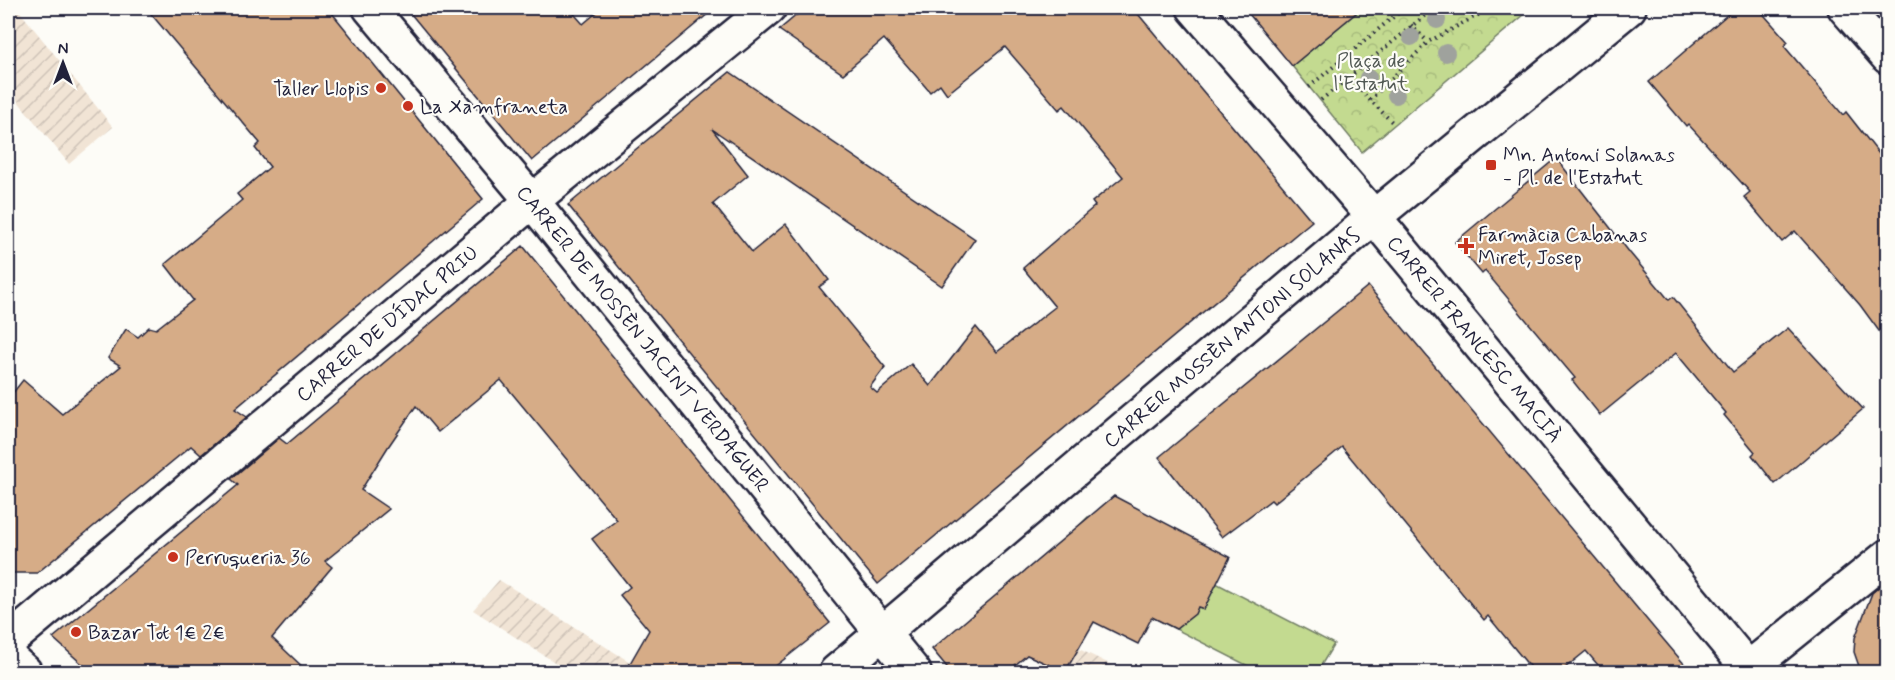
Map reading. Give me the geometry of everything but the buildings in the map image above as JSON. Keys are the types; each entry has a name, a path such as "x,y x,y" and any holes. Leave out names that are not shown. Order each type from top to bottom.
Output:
{"street":[{"name":"CARRER DE MOSSÈN JACINT VERDAGUER","path":"370,8 532,201 914,672"},
{"name":"CARRER DE DÍDAC PRIU","path":"8,642 532,201 769,8"},
{"name":"CARRER FRANCESC MACIÀ","path":"1194,8 1374,217 1748,671"},
{"name":"CARRER MOSSÈN ANTONI SOLANAS","path":"836,672 1374,217 1629,8"},
{"path":"1845,8 1887,57"},
{"path":"1748,671 1887,556"},
{"path":"8,657 25,672"}],"path":[{"path":"1309,87 1404,8"},
{"path":"1320,101 1434,8"},
{"path":"1370,100 1428,42 1491,8"},
{"path":"1513,8 1520,8"},
{"path":"1411,25 1428,42"},
{"path":"1348,78 1394,124"}],"shaded area":[{"path":"8,8 17,8 113,127 69,164 8,89"},
{"path":"499,580 646,672 570,672 473,610"},
{"path":"988,601 1126,672 1063,672 962,623"}],"green space":[{"name":"Plaça de l'Estatut","path":"1362,8 1532,8 1362,152 1292,66"},
{"path":"1088,517 1334,644 1317,672 1260,672 1152,617 1076,529"}],"place":[{"name":"Taller Llopis","path":"381,88"},
{"name":"La Xamfraneta","path":"408,106"},
{"name":"Mn. Antoni Solanas - Pl. de l'Estatut","path":"1491,165"},
{"name":"Farmàcia Cabanas Miret, Josep","path":"1466,246"},
{"name":"Perruqueria 36","path":"173,557"},
{"name":"Bazar Tot 1€ 2€","path":"76,632"}]}
